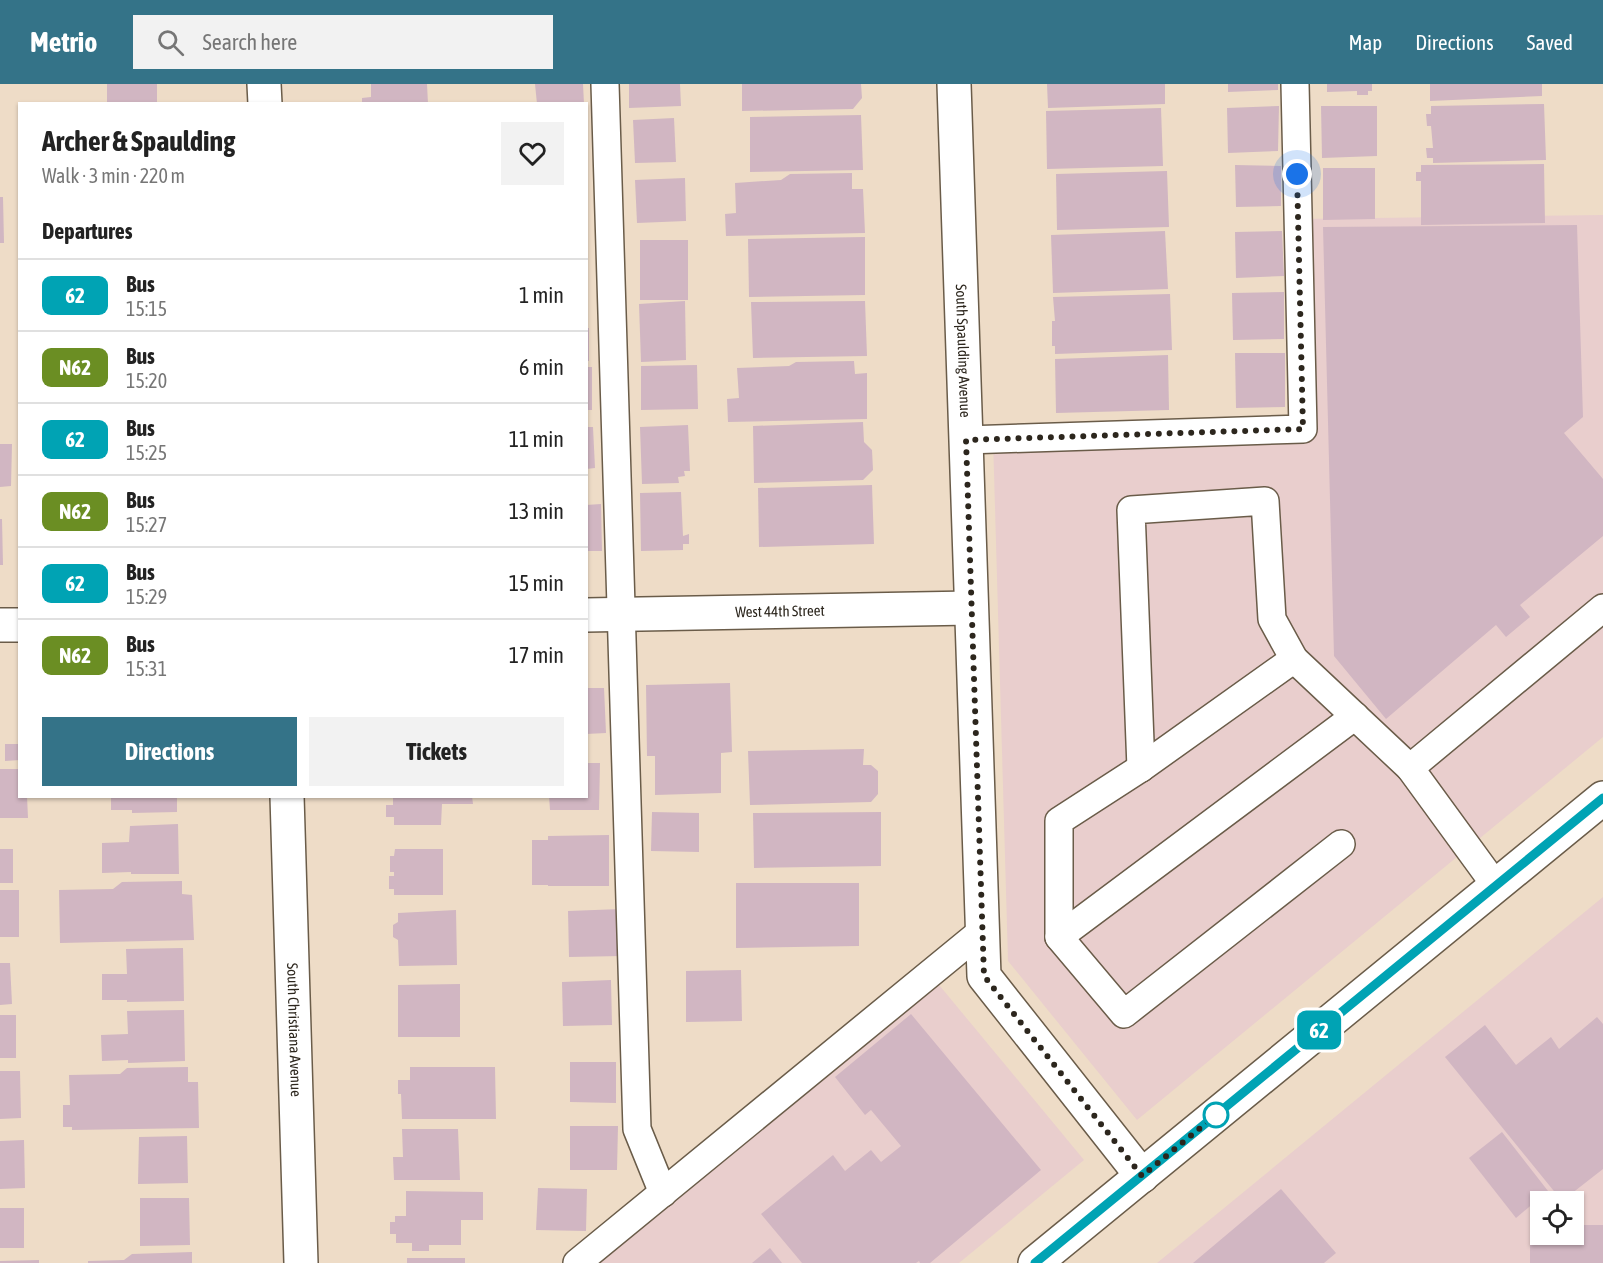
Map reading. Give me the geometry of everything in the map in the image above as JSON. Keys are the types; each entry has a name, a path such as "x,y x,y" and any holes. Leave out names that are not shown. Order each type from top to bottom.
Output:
{"street":[{"path":"264,84 265,102"},
{"name":"South Spaulding Avenue","path":"954,84 984,976 1142,1176"},
{"name":"West 44th Street","path":"588,615 971,608"},
{"path":"0,625 18,625"},
{"name":"South Christiana Avenue","path":"287,798 301,1263"},
{"path":"1046,1260 1142,1176 1603,798"}],"lane":[{"path":"605,84 637,1129 663,1193"},
{"path":"966,440 1303,429 1294,84"},
{"path":"1141,768 1131,510 1265,501 1272,619 1294,658 1410,768 1496,886"},
{"path":"1410,768 1603,608"},
{"path":"1294,658 1141,768 1059,821 1059,937 1124,1014 1341,844"},
{"path":"1059,937 1355,716"},
{"path":"577,1263 982,931"}],"shaded area":[{"path":"1603,215 1603,737 1137,1120 1008,961 993,438 1303,429 1298,219"},
{"path":"1603,897 1603,1263 1157,1263"},
{"path":"930,974 1084,1160 959,1263 589,1263"}],"building":[{"path":"107,84 157,84 157,102 107,102"},
{"path":"371,84 427,84 428,102 362,102 362,98 371,97"},
{"path":"535,84 583,84 584,102 537,102"},
{"path":"629,84 680,84 681,106 629,108"},
{"path":"742,84 861,84 862,98 853,109 742,111"},
{"path":"1047,84 1165,84 1165,104 1048,108"},
{"path":"1228,84 1278,84 1278,90 1228,92"},
{"path":"1327,84 1372,84 1372,91 1368,91 1368,95 1357,95 1357,91 1327,92"},
{"path":"1430,84 1542,84 1542,96 1430,101"},
{"path":"1544,104 1546,160 1433,163 1433,158 1427,158 1426,148 1433,148 1431,126 1427,126 1426,114 1431,114 1431,106"},
{"path":"1279,106 1278,151 1228,153 1227,108"},
{"path":"1321,106 1377,106 1377,156 1322,158"},
{"path":"1161,108 1163,166 1047,169 1046,111"},
{"path":"861,115 863,170 750,172 750,117"},
{"path":"674,118 676,162 635,163 633,120"},
{"path":"1544,164 1545,223 1421,225 1421,181 1416,181 1416,172 1421,172 1421,165"},
{"path":"1235,165 1281,166 1281,206 1236,207"},
{"path":"1323,168 1375,168 1375,219 1323,220"},
{"path":"1167,171 1169,227 1057,230 1056,174"},
{"path":"852,173 852,189 863,189 865,233 726,236 725,214 736,213 735,183 781,180 790,174"},
{"path":"685,178 686,221 637,223 635,180"},
{"path":"0,197 3,197 4,243 0,243"},
{"path":"1577,225 1583,417 1564,433 1603,479 1603,536 1520,605 1530,617 1506,637 1496,625 1386,719 1334,656 1323,227"},
{"path":"1165,231 1168,289 1053,293 1051,235"},
{"path":"1282,231 1284,276 1236,278 1235,232"},
{"path":"865,237 865,295 749,297 748,239"},
{"path":"640,240 688,240 688,300 640,300"},
{"path":"1284,292 1284,339 1233,340 1232,293"},
{"path":"1170,294 1172,350 1055,354 1055,346 1052,346 1052,321 1055,321 1053,297"},
{"path":"685,301 686,360 641,362 639,304"},
{"path":"865,301 867,356 753,358 751,302"},
{"path":"588,328 589,328 588,361"},
{"path":"1235,353 1285,353 1285,407 1236,408"},
{"path":"1168,355 1169,410 1056,413 1055,359"},
{"path":"854,361 855,374 867,373 867,419 728,422 727,399 739,398 737,368 789,366 796,362"},
{"path":"697,365 698,409 641,410 641,366"},
{"path":"588,367 592,367 592,410 588,410"},
{"path":"863,422 864,442 872,450 873,470 863,480 754,483 753,426"},
{"path":"688,425 690,471 684,471 685,476 678,477 679,483 642,484 640,427"},
{"path":"588,427 593,427 595,468 588,469"},
{"path":"0,444 12,444 11,486 0,487"},
{"path":"872,485 874,544 759,547 758,488"},
{"path":"681,492 683,536 689,534 689,544 683,544 683,550 641,551 640,493"},
{"path":"601,504 602,551 588,551 588,505"},
{"path":"0,519 2,519 3,565 0,565"},
{"path":"730,683 732,752 721,753 721,793 655,795 655,756 647,756 646,685"},
{"path":"588,688 604,688 606,733 588,734"},
{"path":"5,744 18,744 18,760 5,761"},
{"path":"864,749 863,765 871,765 878,771 878,794 871,802 750,805 748,751"},
{"path":"588,763 600,763 599,810 550,810 549,798 588,798"},
{"path":"0,769 18,769 18,798 27,798 28,818 0,818"},
{"path":"111,798 177,798 177,812 132,813 132,810 111,810"},
{"path":"393,798 472,798 473,804 442,804 441,825 394,825 394,817 386,817 386,805 393,805"},
{"path":"652,812 699,813 699,852 651,851"},
{"path":"881,812 881,866 754,868 753,813"},
{"path":"178,824 179,874 102,873 102,843 129,842 130,826"},
{"path":"609,835 609,886 532,885 532,840 548,840 548,836"},
{"path":"0,849 13,849 13,883 0,883"},
{"path":"395,849 443,849 443,895 394,895 394,889 389,889 389,876 394,876 394,872 390,872 390,856 394,856"},
{"path":"182,881 182,894 192,895 194,940 60,943 59,890 113,889 122,882"},
{"path":"736,883 859,883 859,946 736,948"},
{"path":"0,890 19,890 19,937 0,937"},
{"path":"621,909 622,956 569,957 568,911"},
{"path":"456,910 457,965 399,966 398,940 393,937 393,925 398,922 398,913"},
{"path":"183,948 184,1001 102,1000 102,974 127,974 126,949"},
{"path":"0,963 10,963 12,1004 0,1005"},
{"path":"741,970 742,1021 686,1022 686,971"},
{"path":"611,980 612,1025 563,1026 562,982"},
{"path":"460,984 460,1037 398,1037 398,985"},
{"path":"184,1010 185,1061 128,1063 128,1060 102,1061 101,1035 128,1034 127,1011"},
{"path":"911,1014 1041,1170 930,1263 919,1261 916,1263 802,1263 761,1214 833,1155 845,1171 871,1150 881,1162 901,1146 871,1110 865,1115 835,1077"},
{"path":"0,1015 16,1015 16,1058 0,1058"},
{"path":"1597,1017 1603,1024 1603,1169 1575,1191 1554,1191 1445,1057 1485,1025 1516,1065 1551,1037 1559,1049"},
{"path":"570,1062 616,1062 616,1103 570,1102"},
{"path":"188,1067 188,1082 198,1082 199,1128 72,1130 72,1127 63,1127 63,1105 70,1105 69,1075 120,1074 127,1068"},
{"path":"410,1067 495,1067 496,1119 402,1119 398,1080 410,1080"},
{"path":"0,1071 20,1071 21,1118 0,1119"},
{"path":"570,1126 618,1126 617,1170 570,1170"},
{"path":"402,1129 458,1129 460,1180 394,1180 393,1157 403,1157"},
{"path":"1502,1132 1548,1191 1530,1191 1530,1206 1516,1218 1469,1158"},
{"path":"187,1136 188,1183 138,1184 139,1137"},
{"path":"24,1140 25,1188 0,1189 0,1141"},
{"path":"538,1188 587,1189 586,1231 536,1230"},
{"path":"1281,1189 1336,1253 1324,1263 1193,1263"},
{"path":"406,1191 483,1192 483,1220 461,1220 461,1245 429,1245 429,1251 412,1251 412,1243 396,1243 396,1234 390,1234 390,1222 395,1222 395,1216 406,1216"},
{"path":"140,1198 189,1198 190,1245 140,1246"},
{"path":"0,1208 24,1208 24,1248 0,1248"},
{"path":"1584,1225 1603,1225 1603,1263 1530,1263 1530,1245 1584,1245"},
{"path":"770,1248 782,1263 752,1263"},
{"path":"192,1252 192,1263 88,1263 88,1261 124,1260 132,1254"},
{"path":"407,1258 465,1258 465,1263 407,1263"},
{"path":"39,1260 39,1263 0,1263 0,1261"}],"bus line":[{"name":"62","path":"1035,1263 1603,798"}],"route":[{"path":"1216,1115 1142,1176 984,976 966,440 1303,429 1297,174"}]}
